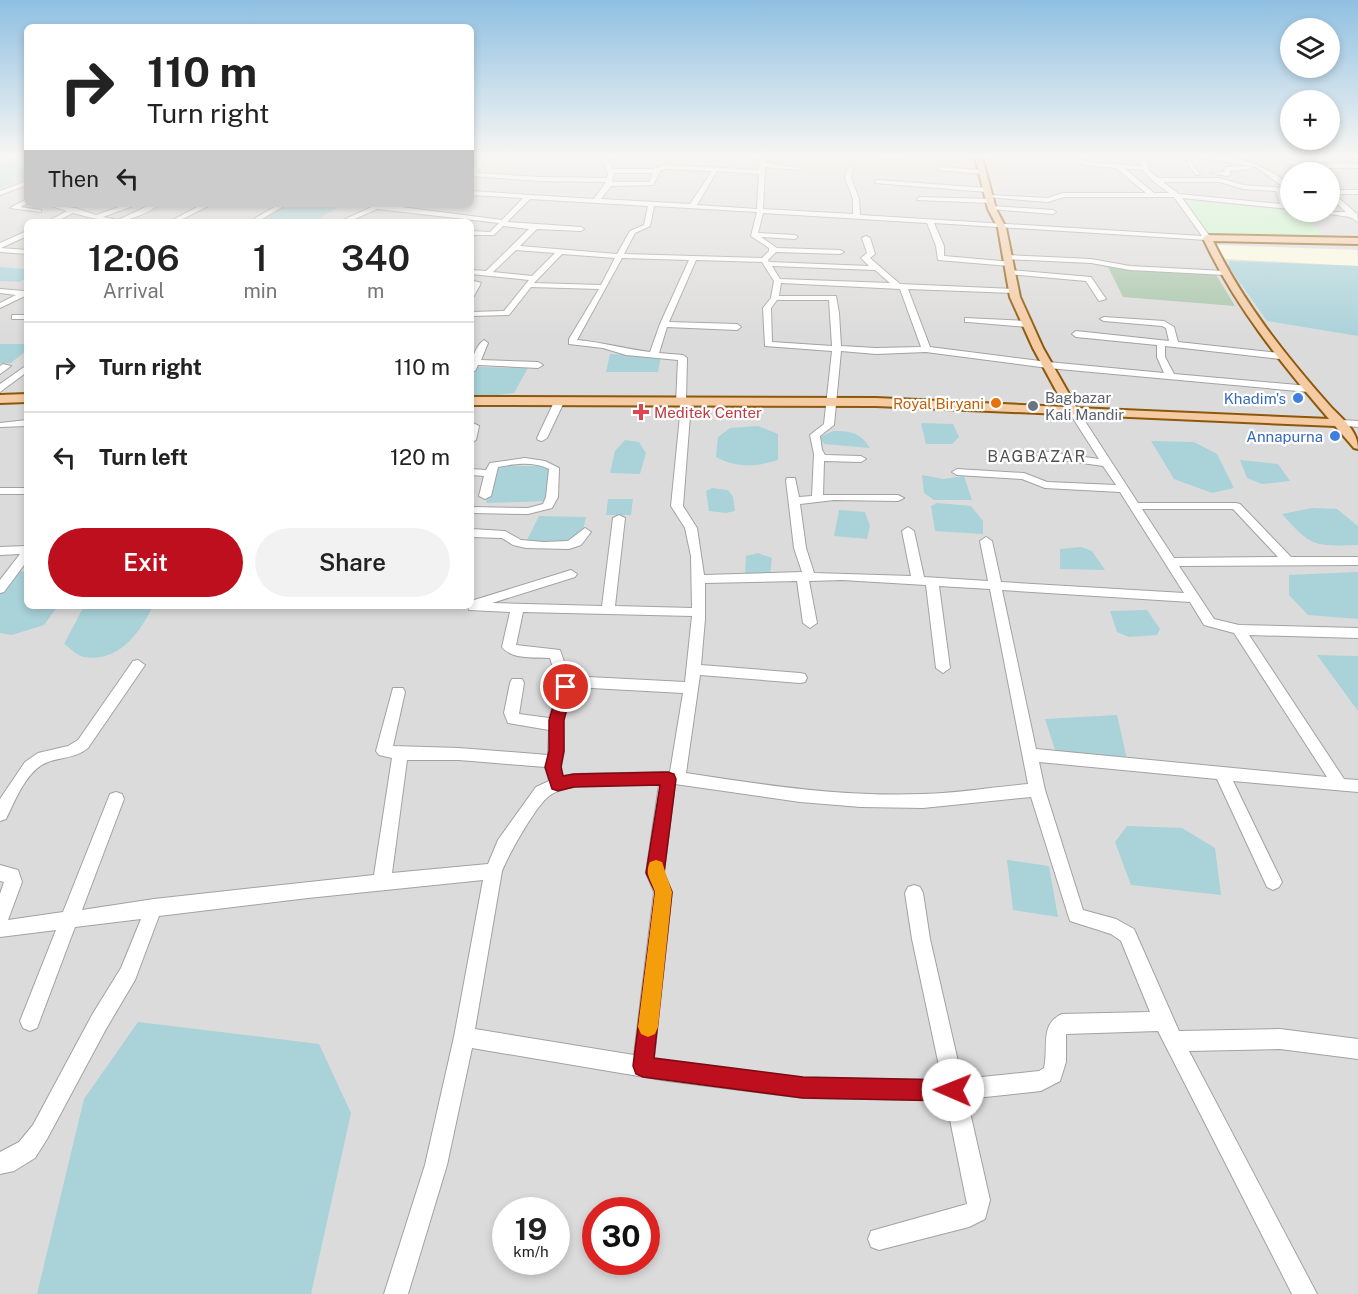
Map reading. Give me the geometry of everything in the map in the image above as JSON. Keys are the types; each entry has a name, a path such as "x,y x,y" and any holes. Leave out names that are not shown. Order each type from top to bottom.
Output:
{"main road":[{"path":"998,217 1002,228 1014,291 1027,324 1074,412"},
{"path":"1357,242 1207,238 1244,309 1280,356 1358,445"},
{"path":"1,397 24,398"},
{"path":"474,401 876,402 1341,423"}],"street":[{"path":"477,217 505,221"},
{"path":"492,217 534,227 580,229"},
{"path":"474,233 492,234 508,217"},
{"path":"643,1066 663,892 655,873 694,670 698,579 690,526 677,506 684,403 683,358 623,351 604,345 573,342 573,339 604,287 633,230 647,226 649,217"},
{"path":"754,235 759,217"},
{"path":"848,217 1207,238"},
{"path":"1192,217 1207,238"},
{"path":"930,223 940,246 941,258 1009,265 1088,279 1102,299"},
{"path":"487,274 516,248 534,227"},
{"path":"0,248 24,234"},
{"path":"754,235 795,237"},
{"path":"754,235 771,244 773,250 766,262"},
{"path":"16,238 24,238"},
{"path":"866,238 871,254 864,258 900,285 909,308 921,328 926,349"},
{"path":"0,248 24,252"},
{"path":"516,248 619,256 875,268"},
{"path":"773,250 840,252"},
{"path":"474,314 504,314 560,252"},
{"path":"17,262 24,258"},
{"path":"654,354 664,324 693,259"},
{"path":"1009,265 1071,259 1130,268 1225,273"},
{"path":"766,262 778,281 775,298 767,308 768,344 876,351 926,349 1048,365 1309,389"},
{"path":"474,272 532,281 604,287"},
{"path":"778,281 1014,291"},
{"path":"474,288 477,283"},
{"path":"818,499 819,455 815,435 829,425 838,323 833,298 834,284"},
{"path":"0,291 24,292"},
{"path":"0,306 24,293"},
{"path":"775,298 833,298"},
{"path":"15,316 24,317"},
{"path":"1104,319 1164,324 1170,327 1174,345"},
{"path":"968,320 1027,324"},
{"path":"664,324 737,327"},
{"path":"1076,334 1280,356"},
{"path":"474,364 484,343"},
{"path":"1161,343 1161,357 1170,376"},
{"path":"474,366 538,364"},
{"path":"1,397 24,371"},
{"path":"542,438 559,402"},
{"path":"1074,412 1191,598 1209,622 1239,630 1358,633"},
{"path":"3,425 24,423"},
{"path":"1341,423 1358,424"},
{"path":"1041,454 1108,463"},
{"path":"819,455 828,459 861,459"},
{"path":"474,510 528,512 548,506 551,501 554,468 550,465 529,462 494,465 485,496"},
{"path":"474,472 490,473"},
{"path":"957,472 1024,476 1045,485 1124,489"},
{"path":"791,480 806,576 810,623"},
{"path":"0,491 24,491"},
{"path":"794,501 898,498"},
{"path":"1134,506 1236,506 1288,561"},
{"path":"608,611 619,518"},
{"path":"908,531 925,581 943,668"},
{"path":"474,533 505,534 509,540 518,543 569,545 577,543 585,532"},
{"path":"986,541 1037,790 1076,915 1083,919 1120,928 1128,936 1163,1021 1305,1294"},
{"path":"0,551 24,551"},
{"path":"0,589 24,555"},
{"path":"1169,562 1358,561"},
{"path":"571,574 475,604 474,607 697,612"},
{"path":"698,579 806,576 993,584 1191,598"},
{"path":"517,609 509,647 511,650 555,653 558,667 565,681 565,694 556,725 553,774 558,784"},
{"path":"1239,630 1340,785"},
{"path":"2,806 27,769 38,759 76,750 83,744 138,665"},
{"path":"694,670 800,678"},
{"path":"565,681 691,688"},
{"path":"518,684 511,713 513,719 556,725"},
{"path":"398,692 384,751 400,754 459,754 554,762"},
{"path":"382,880 400,754"},
{"path":"1031,755 1358,786"},
{"path":"1222,774 1273,882"},
{"path":"396,1294 436,1165 464,1037 493,871 504,844 542,792 558,784 574,780 673,778 815,798 858,800 924,801 1037,790"},
{"path":"30,1022 116,799"},
{"path":"0,929 154,907 382,880 493,871"},
{"path":"0,873 12,875 13,882 0,917"},
{"path":"879,1239 969,1216 977,1211 979,1200 921,939 914,893"},
{"path":"0,1164 6,1163 27,1150 40,1132 128,974 154,907"},
{"path":"464,1037 643,1066 803,1088 953,1090 1041,1081 1053,1074 1056,1057 1054,1039 1056,1030 1062,1024 1163,1021"},
{"path":"1174,1041 1280,1039 1358,1049"}],"shaded area":[{"path":"0,217 1280,217 1280,222 1340,222 1340,217 1358,217 1358,1294 0,1294"},
{"path":"1216,246 1357,250 1358,266 1225,259"}],"green space":[{"path":"1197,217 1280,217 1280,222 1311,222 1324,239 1208,235"},
{"path":"1108,267 1215,273 1235,306 1123,297"}],"water":[{"path":"264,217 321,217 318,219 262,219"},
{"path":"1229,261 1358,266 1358,336 1267,321 1229,267"},
{"path":"0,267 24,269 24,280 19,282 0,281"},
{"path":"0,344 24,344 24,352 11,363 0,363"},
{"path":"610,354 661,356 658,372 606,372"},
{"path":"477,367 528,368 514,393 483,397 474,395 474,374"},
{"path":"921,423 953,424 959,437 952,444 926,444"},
{"path":"758,426 778,434 778,460 762,464 739,465 716,457 718,437 730,428"},
{"path":"833,431 854,434 870,448 824,444 820,437"},
{"path":"625,440 639,442 646,453 640,474 610,473 615,451"},
{"path":"1151,441 1194,442 1217,454 1234,488 1212,493 1174,479"},
{"path":"1240,460 1278,464 1290,481 1262,484 1247,478"},
{"path":"495,466 551,466 550,501 486,503"},
{"path":"922,475 943,479 964,476 972,500 934,500 924,493"},
{"path":"712,488 728,490 733,497 735,511 726,513 709,511 706,491"},
{"path":"608,499 633,499 631,515 606,515"},
{"path":"937,503 971,506 983,521 983,534 935,531 931,506"},
{"path":"1312,508 1337,509 1358,526 1358,545 1315,543 1300,533 1282,514"},
{"path":"839,510 865,512 870,526 867,539 834,536"},
{"path":"539,516 586,517 579,547 524,546"},
{"path":"1081,547 1092,551 1105,570 1060,569 1060,549"},
{"path":"758,553 772,558 770,575 745,574 746,556"},
{"path":"17,571 24,572 24,609 56,609 44,625 12,635 0,633 0,589"},
{"path":"1358,572 1358,619 1308,615 1289,595 1289,575"},
{"path":"82,609 151,609 134,636 117,651 96,658 76,654 64,644"},
{"path":"1147,610 1160,629 1157,635 1129,637 1117,632 1110,611"},
{"path":"1317,655 1358,656 1358,711"},
{"path":"1117,715 1127,759 1057,756 1045,719"},
{"path":"1127,826 1182,828 1215,848 1221,895 1131,885 1115,842"},
{"path":"1007,860 1049,866 1058,917 1013,910"},
{"path":"138,1022 319,1044 351,1113 311,1294 37,1294 84,1099"}],"slow traffic":[{"path":"648,1027 663,892 655,873 656,868"}],"place":[{"name":"Khadim's","path":"1298,398"},
{"name":"Royal Biryani","path":"996,403"},
{"name":"Bagbazar Kali Mandir","path":"1033,406"},
{"name":"Meditek Center","path":"641,412"},
{"name":"Annapurna","path":"1335,436"}],"district":[{"name":"BAGBAZAR","path":"1037,456"}],"route":[{"path":"566,687 556,720 557,741 553,774 558,784 574,780 668,779 655,873 663,892 643,1066 803,1088 953,1090"}]}
